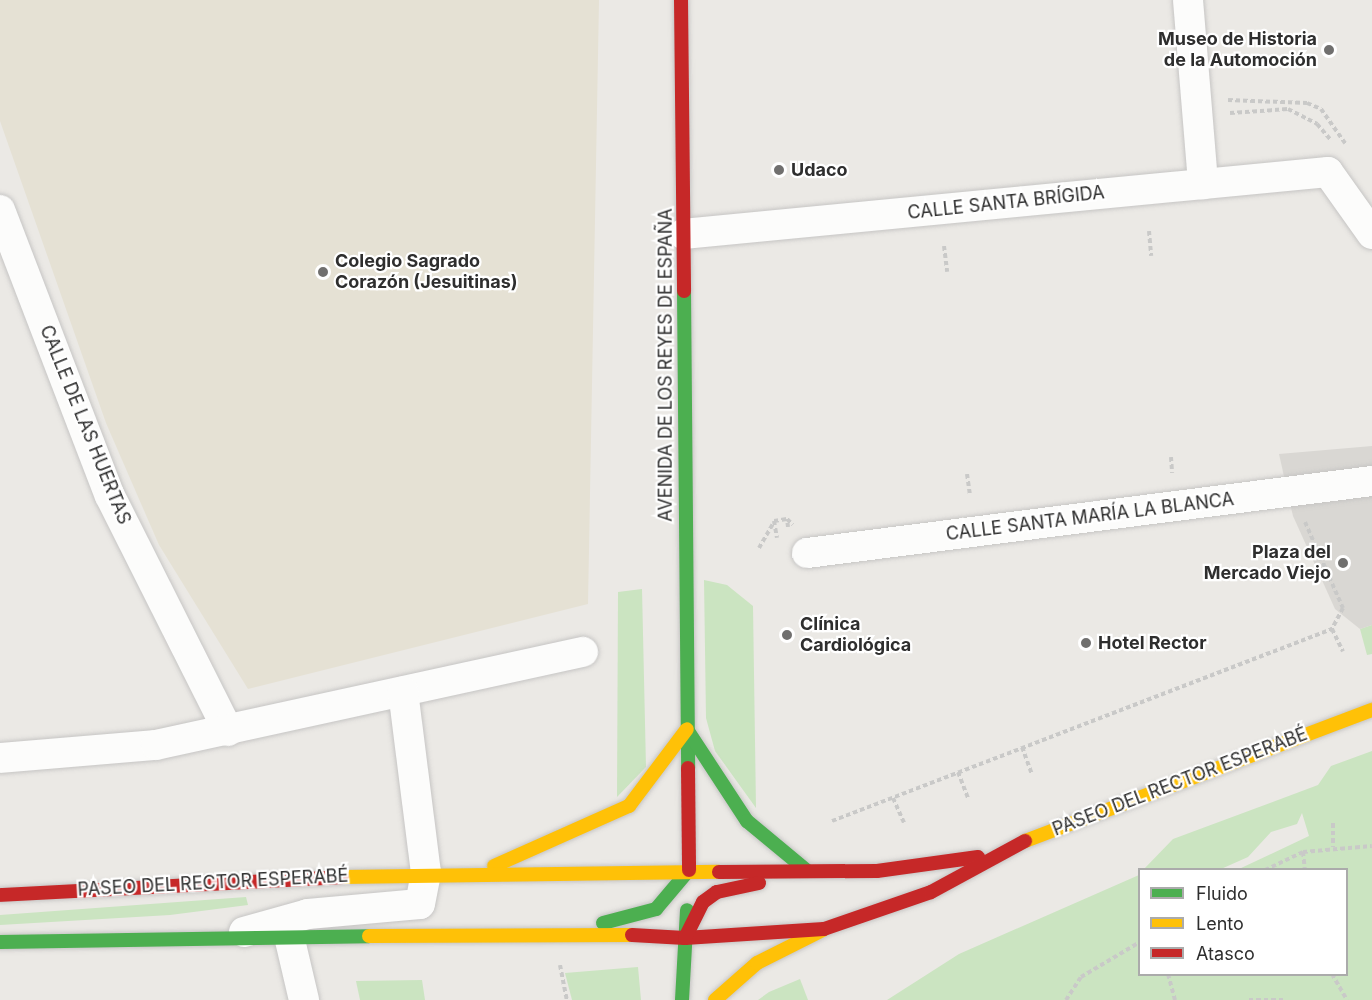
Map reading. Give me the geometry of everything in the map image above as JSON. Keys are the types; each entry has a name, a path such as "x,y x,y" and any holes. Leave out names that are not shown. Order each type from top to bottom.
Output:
{"main road":[{"name":"AVENIDA DE LOS REYES DE ESPAÑA","path":"681,0 689,870 682,1000"},
{"name":"PASEO DEL RECTOR ESPERABÉ","path":"0,942 556,933 685,938 825,929 931,892 989,856 1372,710"},
{"name":"PASEO DEL RECTOR ESPERABÉ","path":"470,874 607,818 629,806 654,778 687,729"},
{"path":"687,729 747,821 806,870"},
{"name":"PASEO DEL RECTOR ESPERABÉ","path":"0,895 426,873 689,870 877,871 989,856"},
{"name":"PASEO DEL RECTOR ESPERABÉ","path":"556,933 656,909 689,870"},
{"name":"PASEO DEL RECTOR ESPERABÉ","path":"685,938 703,902 717,892 806,870"},
{"path":"715,1000 757,963 825,929"}],"street":[{"path":"1188,0 1209,106 1203,184"},
{"name":"CALLE SANTA BRÍGIDA","path":"683,234 1203,184 1334,162"},
{"path":"1334,162 1372,234"},
{"name":"CALLE DE LAS HUERTAS","path":"0,210 110,496 228,732"},
{"name":"CALLE SANTA MARÍA LA BLANCA","path":"807,553 1295,501 1372,481"},
{"path":"0,758 156,745 228,732 583,651"},
{"path":"403,691 426,873"},
{"name":"PASEO DEL RECTOR ESPERABÉ","path":"225,937 308,914 406,910 420,904 426,873"},
{"path":"289,936 304,1000"}],"path":[{"path":"1209,106 1307,103 1321,109 1353,153"},
{"path":"1209,106 1300,113 1317,124 1334,162"},
{"path":"1149,231 1151,256"},
{"path":"944,246 947,272"},
{"path":"1171,457 1172,473"},
{"path":"967,474 970,495"},
{"path":"832,821 1332,629 1343,608 1295,501"},
{"path":"759,548 774,521 787,519"},
{"path":"1332,629 1343,652"},
{"path":"1022,747 1032,774"},
{"path":"958,772 968,798"},
{"path":"894,798 904,823"},
{"path":"1333,822 1333,847"},
{"path":"1269,868 1303,852 1333,847 1372,846"},
{"path":"1303,852 1305,868"},
{"path":"1067,1000 1081,977 1138,943"},
{"path":"561,973 567,1000"},
{"path":"1168,976 1175,1000 1183,1000"},
{"path":"1333,976 1347,1000"},
{"path":"1250,1000 1284,1000"}],"shaded area":[{"name":"Colegio Sagrado Corazón (Jesuitinas)","path":"0,0 599,0 588,604 248,689 159,545 106,423 0,121"},
{"name":"Plaza del Mercado Viejo","path":"1372,446 1372,625 1360,629 1335,609 1293,516 1279,454"}],"green space":[{"path":"704,580 727,585 753,606 756,808 715,751 706,718"},
{"path":"642,589 646,767 617,797 618,592"},
{"path":"1372,625 1372,654 1367,655 1360,629"},
{"path":"1372,751 1372,1000 887,1000 959,954 1138,875 1138,976 1348,976 1348,868 1241,868 1309,836 1302,813 1297,824 1271,832 1248,857 1223,868 1145,868 1173,839 1318,785 1331,766"},
{"path":"246,897 248,905 170,915 0,925 0,915"},
{"path":"638,967 641,1000 572,1000 565,973"},
{"path":"800,979 808,1000 758,1000 769,992"},
{"path":"422,980 425,1000 360,1000 356,981"}],"traffic: fast":[{"path":"684,291 688,768"},
{"path":"688,731 747,821 806,870"},
{"path":"603,923 656,909 689,870"},
{"path":"682,1000 687,910"},
{"path":"0,942 369,936"}],"traffic: slow":[{"path":"1025,841 1372,710"},
{"path":"494,866 629,806 687,729"},
{"path":"342,877 719,872"},
{"path":"715,1000 757,963 823,930"},
{"path":"369,936 632,935"}],"traffic: jam":[{"path":"681,0 684,291"},
{"path":"688,768 689,870"},
{"path":"632,935 685,938 824,929 931,892 1025,841"},
{"path":"719,872 877,871 978,857"},
{"path":"0,895 342,877"},
{"path":"685,938 703,902 717,892 759,883"}],"place":[{"name":"Museo de Historia de la Automoción","path":"1329,50"},
{"name":"Udaco","path":"779,170"},
{"name":"Colegio Sagrado Corazón (Jesuitinas)","path":"323,272"},
{"name":"Plaza del Mercado Viejo","path":"1343,563"},
{"name":"Clínica Cardiológica","path":"787,635"},
{"name":"Hotel Rector","path":"1086,643"}]}
